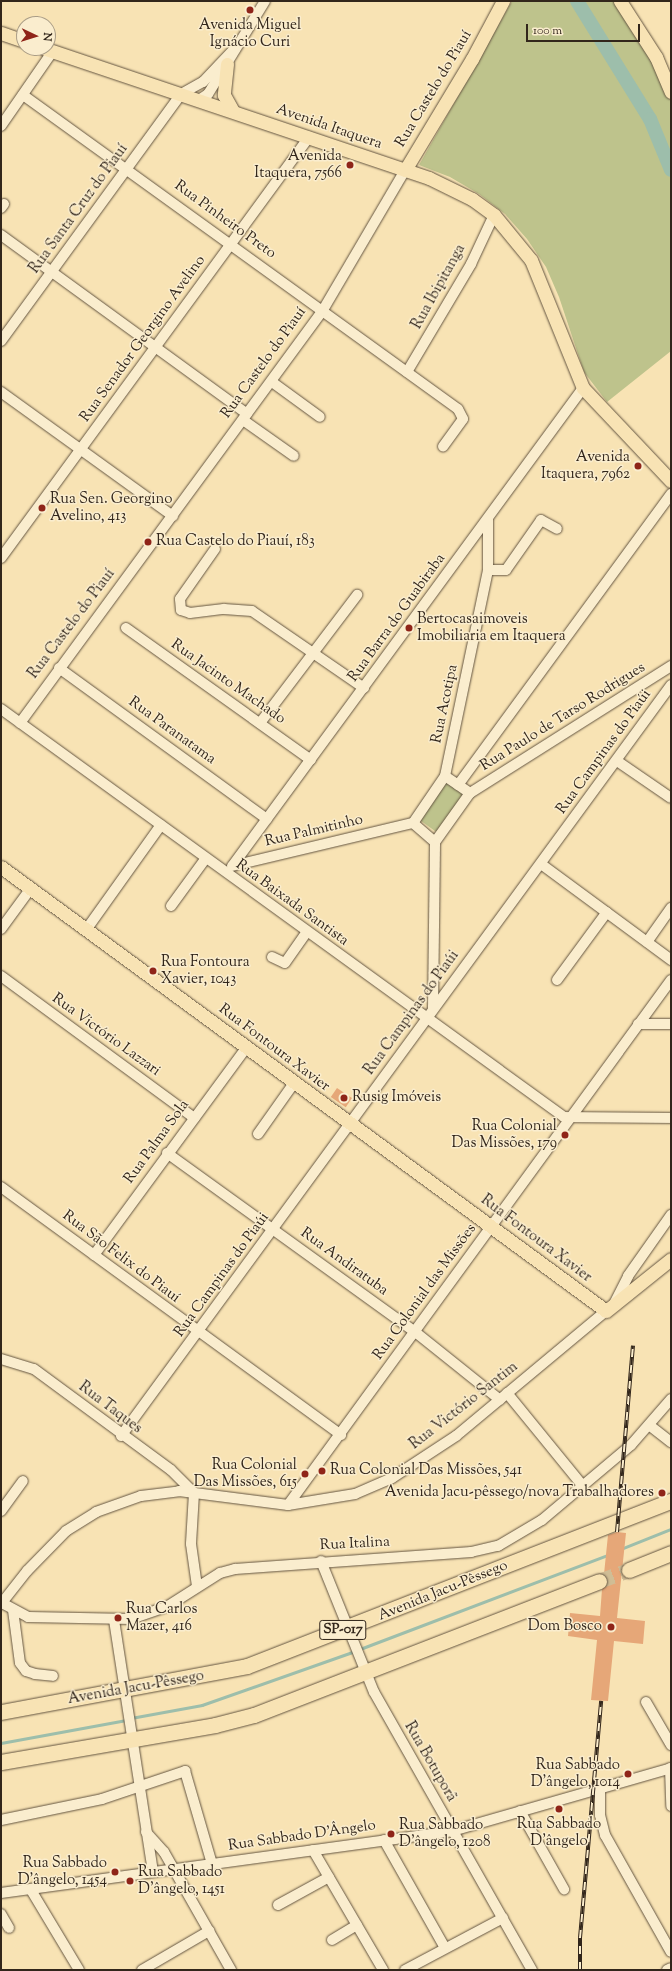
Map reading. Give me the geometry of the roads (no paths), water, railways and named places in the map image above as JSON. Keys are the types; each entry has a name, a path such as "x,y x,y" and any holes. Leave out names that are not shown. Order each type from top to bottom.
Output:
{"highway":[{"name":"Avenida Jacu-Pêssego","path":"1,1712 125,1692 247,1666 349,1632 671,1501"},
{"path":"629,1570 671,1553"},
{"path":"1,1762 132,1735 254,1715 363,1666 599,1582"}],"main road":[{"name":"Rua Castelo do Piauí","path":"405,170 472,59 503,1"},
{"path":"620,1 656,57 671,92"},
{"path":"1,33 16,38"},
{"name":"Avenida Itaquera","path":"56,53 405,170 461,192 494,215 531,260 583,388 671,481"},
{"path":"227,64 224,95 233,111"},
{"name":"Rua Fontoura Xavier","path":"1,867 349,1124 610,1308"},
{"name":"Rua Victório Santim","path":"610,1308 671,1258"}],"street":[{"path":"199,100 208,94 264,1"},
{"path":"181,94 203,82 236,47"},
{"path":"1,126 23,96 45,56"},
{"name":"Rua Santa Cruz do Piauí","path":"1,341 181,94"},
{"name":"Rua Pinheiro Preto","path":"23,96 323,310 464,416 443,447"},
{"name":"Rua Senador Georgino Avelino","path":"3,553 156,349 309,137"},
{"name":"Rua Castelo do Piauí","path":"20,723 59,668 272,382 323,310 405,170"},
{"name":"Rua Ibipitanga","path":"407,372 471,264 494,215"},
{"path":"1,235 156,349 294,456"},
{"path":"272,382 320,417"},
{"name":"Rua Barra do Guabiraba","path":"234,865 583,388"},
{"path":"1,392 173,516"},
{"path":"458,785 671,494"},
{"name":"Rua Acotipa","path":"445,776 488,570 488,519"},
{"path":"488,570 506,570 541,520 556,529"},
{"path":"215,549 180,599 181,610 190,614 224,609 252,611 314,652 364,688"},
{"path":"260,723 357,595"},
{"name":"Rua Jacinto Machado","path":"126,628 311,760"},
{"name":"Rua Paulo de Tarso Rodrigues","path":"470,794 671,666"},
{"name":"Rua Paranatama","path":"59,668 267,819"},
{"name":"Rua Campinas do Piaúi","path":"122,1436 433,1008 617,761 671,685"},
{"name":"Rua Baixada Santista","path":"1,709 426,1019 568,1118"},
{"path":"617,761 671,798"},
{"path":"433,1008 436,842 470,794 445,776 412,823 436,842"},
{"name":"Rua Palmitinho","path":"234,865 412,823"},
{"path":"86,930 161,825"},
{"path":"171,906 206,858"},
{"path":"541,864 671,960"},
{"path":"226,873 234,865"},
{"path":"1,929 31,888"},
{"path":"646,942 671,908"},
{"path":"557,980 607,912"},
{"path":"272,957 284,963 307,932"},
{"name":"Rua Victório Lazzari","path":"1,976 194,1118"},
{"name":"Rua Colonial das Missões","path":"288,1505 341,1435 568,1118 671,980"},
{"path":"638,1024 671,1024"},
{"name":"Rua Palma Sola","path":"94,1255 167,1153 246,1048"},
{"path":"258,1134 294,1083"},
{"path":"568,1118 671,1118"},
{"name":"Rua Andiratuba","path":"167,1153 503,1396 582,1485"},
{"name":"Rua São Felix do Piauí","path":"1,1187 198,1333 341,1435"},
{"name":"Rua Victório Santim","path":"2,1604 51,1545 83,1520 114,1505 155,1492 194,1493 288,1505 355,1494 392,1478 434,1452 610,1308 628,1276 671,1215"},
{"name":"Rua Taques","path":"1,1359 34,1369 122,1436 170,1470 194,1493"},
{"name":"Rua Italina","path":"2,1604 13,1610 39,1618 114,1620 153,1614 220,1573 234,1569 321,1561 471,1552 498,1546 534,1526 631,1445 671,1399"},
{"path":"649,1425 671,1442"},
{"path":"1,1511 23,1481"},
{"path":"194,1493 191,1544 197,1586"},
{"name":"Rua Botuporã","path":"321,1561 363,1666 397,1735 532,1970"},
{"path":"13,1610 20,1663 26,1670 35,1674 53,1676"},
{"path":"114,1620 153,1872"},
{"path":"646,1702 671,1745"},
{"path":"671,1768 671,1806"},
{"name":"Rua Sabbado D'Ângelo","path":"1,1894 172,1868 212,1864 452,1831 671,1768"},
{"path":"1,1820 45,1812 139,1788 179,1772 188,1774 212,1864"},
{"path":"600,1788 600,1815 605,1835 671,1952"},
{"path":"520,1811 564,1889"},
{"path":"146,1832 164,1852 231,1970"},
{"path":"384,1840 445,1948"},
{"path":"313,1850 383,1970"},
{"path":"278,1905 329,1877"},
{"path":"31,1890 79,1970"},
{"path":"1,1914 9,1928"},
{"path":"405,1970 503,1918"},
{"path":"332,1940 357,1926"},
{"path":"142,1970 209,1931"}],"waterway":[{"path":"577,1 650,119 671,170"},
{"path":"621,1549 671,1529"},
{"path":"360,1649 607,1555"},
{"path":"131,1718 202,1705 355,1651"},
{"path":"1,1743 126,1720"}],"tunnel":[{"path":"599,1581 629,1570"}],"railway":[{"path":"617,1532 633,1346"},
{"path":"580,1970 580,1938 601,1701"}],"place":[{"name":"Avenida Miguel Ignácio Curi","path":"250,10"},
{"name":"Avenida Itaquera, 7566","path":"350,165"},
{"name":"Avenida Itaquera, 7962","path":"638,466"},
{"name":"Rua Sen. Georgino Avelino, 413","path":"42,508"},
{"name":"Rua Castelo do Piauí, 183","path":"148,542"},
{"name":"Bertocasaimoveis Imobiliaria em Itaquera","path":"409,628"},
{"name":"Rua Fontoura Xavier, 1043","path":"153,971"},
{"name":"Rusig Imóveis","path":"344,1098"},
{"name":"Rua Colonial Das Missões, 179","path":"565,1135"},
{"name":"Rua Colonial Das Missões, 541","path":"322,1471"},
{"name":"Rua Colonial Das Missões, 615","path":"305,1474"},
{"name":"Avenida Jacu-pêssego/nova Trabalhadores","path":"662,1493"},
{"name":"Rua Carlos Mazer, 416","path":"118,1618"},
{"name":"Dom Bosco","path":"611,1627"},
{"name":"Rua Sabbado D'ângelo, 1014","path":"628,1774"},
{"name":"Rua Sabbado D'ângelo","path":"559,1809"},
{"name":"Rua Sabbado D'ângelo, 1208","path":"391,1834"},
{"name":"Rua Sabbado D'ângelo, 1454","path":"115,1872"},
{"name":"Rua Sabbado D'ângelo, 1451","path":"130,1881"}]}
